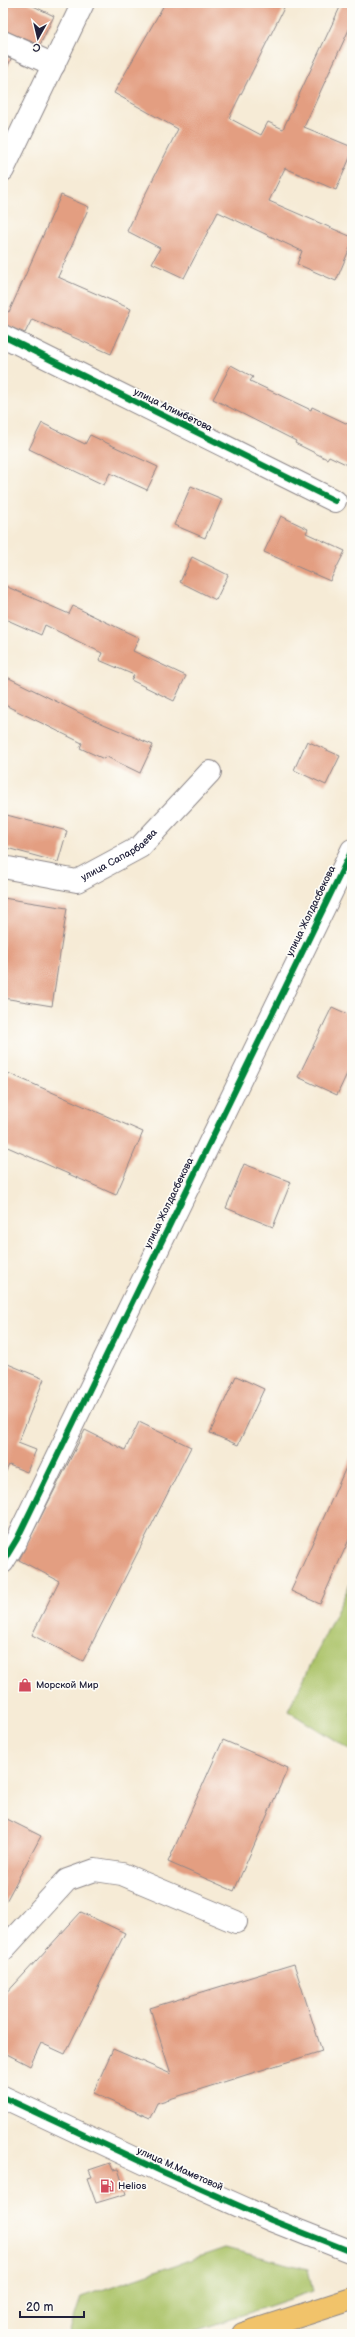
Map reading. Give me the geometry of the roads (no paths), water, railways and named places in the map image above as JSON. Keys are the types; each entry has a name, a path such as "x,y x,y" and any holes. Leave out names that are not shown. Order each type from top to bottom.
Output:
{"main road":[{"path":"243,2334 352,2299"}],"street":[{"path":"3,170 83,3"},
{"path":"3,42 54,65"},
{"name":"улица Алимбетова","path":"3,336 335,501"},
{"name":"улица Сапарбаева","path":"3,867 77,881 140,847 210,772"},
{"name":"улица Жолдасбекова","path":"3,1562 17,1539 352,850"},
{"path":"3,1950 68,1880 95,1870 122,1874 236,1922"},
{"name":"улица М.Маметовой","path":"3,2097 156,2169 271,2220 352,2252"}],"place":[{"name":"Морской Мир","path":"25,1685"},
{"name":"Helios","path":"107,2186"}]}
